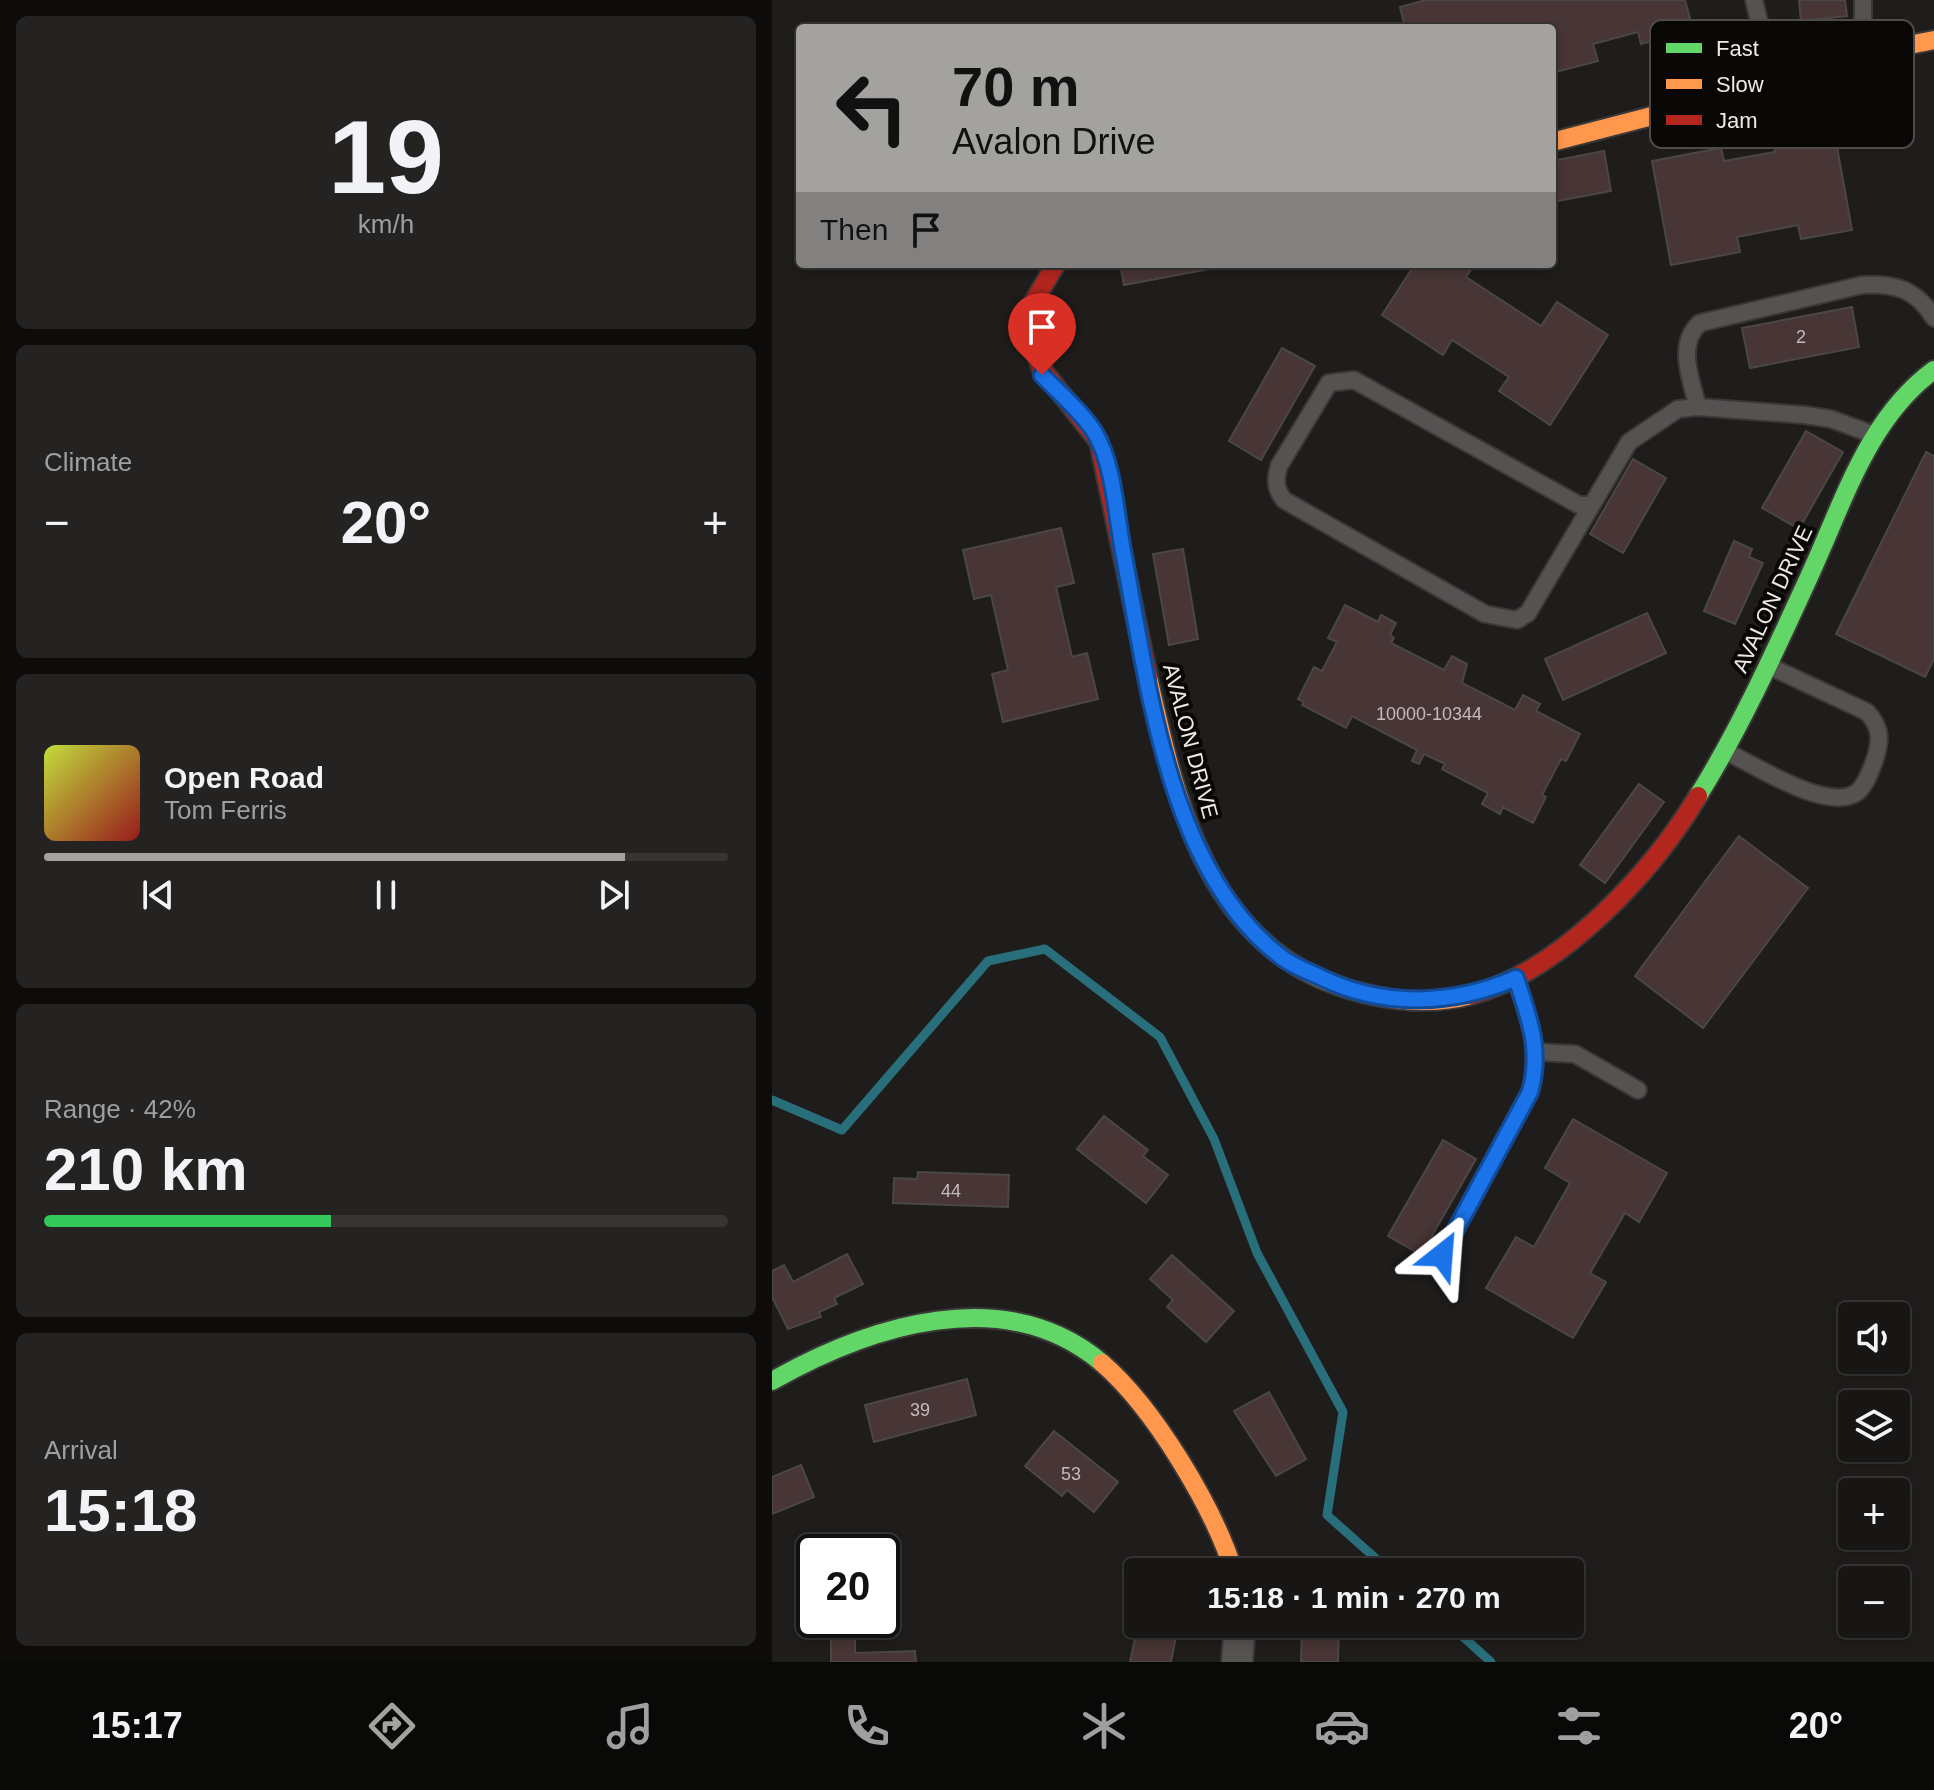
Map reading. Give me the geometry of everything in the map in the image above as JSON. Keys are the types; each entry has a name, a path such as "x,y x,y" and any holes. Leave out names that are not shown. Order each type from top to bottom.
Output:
{"street":[{"path":"1914,44 1934,40"},
{"path":"1556,141 1650,116"},
{"name":"AVALON DRIVE","path":"1053,268 1037,293 1031,321 1034,359 1042,375 1095,434 1107,470 1138,632 1173,780 1192,838 1231,906 1286,961 1362,993 1426,1001 1458,998 1516,978 1609,905 1673,834 1724,751 1769,666 1874,435 1889,410 1915,383 1934,370"},
{"path":"772,1381 808,1358 874,1331 939,1319 986,1315 1035,1326 1084,1349 1124,1385 1200,1491 1228,1558"},
{"path":"1237,1662 1239,1638"}],"lane":[{"path":"1754,0 1759,20"},
{"path":"1698,407 1687,363 1687,342 1690,331 1700,323 1862,285 1888,284 1910,291 1934,318"},
{"path":"1590,505 1579,505 1354,380 1329,383 1279,466 1275,479 1276,490 1284,500 1485,614 1503,620 1517,620 1528,613 1629,442 1678,409 1698,407 1831,419 1874,435"},
{"path":"1724,751 1827,798 1846,798 1859,791 1870,773 1880,734 1877,723 1867,712 1769,666"},
{"path":"1442,1255 1530,1092 1536,1052 1534,1033 1516,978"},
{"path":"1536,1052 1575,1054 1638,1090"}],"building":[{"path":"1426,0 1685,0 1690,20 1650,20 1650,42 1641,44 1638,32 1593,44 1598,61 1556,72 1556,24 1404,24 1400,7"},
{"path":"1799,0 1845,0 1847,16 1801,20"},
{"path":"1721,148 1724,161 1775,152 1774,148 1837,148 1852,230 1801,239 1798,225 1737,237 1740,252 1671,265 1652,161"},
{"path":"1604,151 1611,191 1556,201 1556,160"},
{"path":"1121,268 1215,268 1124,285"},
{"path":"1412,268 1472,268 1466,277 1541,326 1557,302 1608,335 1550,425 1499,391 1509,377 1452,340 1443,355 1382,315"},
{"path":"1852,307 1859,347 1750,368 1742,328"},
{"path":"1282,348 1315,366 1261,460 1229,441"},
{"path":"1806,431 1843,452 1799,529 1762,508"},
{"path":"1926,452 1934,456 1934,659 1925,677 1836,634"},
{"path":"1633,459 1666,478 1623,553 1590,534"},
{"path":"1061,528 1074,583 1056,587 1072,657 1087,653 1098,699 1003,722 992,674 1008,670 991,595 974,599 963,550"},
{"path":"1734,541 1752,549 1749,557 1763,563 1735,624 1704,611"},
{"path":"1183,549 1198,639 1169,645 1153,554"},
{"path":"1345,605 1378,622 1381,615 1396,623 1390,635 1394,638 1391,643 1444,670 1452,656 1467,664 1462,683 1515,710 1523,695 1540,704 1536,711 1580,734 1566,761 1561,759 1542,795 1546,797 1533,823 1503,807 1500,814 1482,804 1488,793 1442,769 1445,764 1424,754 1419,764 1412,761 1417,750 1352,716 1346,728 1302,705 1304,702 1298,699 1314,667 1322,671 1337,642 1328,638"},
{"path":"1647,613 1666,653 1563,700 1545,659"},
{"path":"1639,784 1664,802 1605,883 1580,865"},
{"path":"1739,836 1808,888 1703,1028 1635,976"},
{"path":"1104,1116 1148,1150 1143,1156 1168,1175 1146,1203 1077,1149"},
{"path":"1573,1119 1667,1173 1639,1222 1625,1213 1590,1273 1606,1282 1573,1338 1486,1288 1516,1237 1534,1247 1570,1183 1545,1168"},
{"path":"1443,1140 1476,1159 1421,1255 1388,1236"},
{"path":"918,1172 1009,1175 1008,1207 893,1203 894,1178 917,1179"},
{"path":"847,1254 863,1284 834,1298 837,1304 819,1312 821,1317 788,1329 772,1297 772,1271 784,1265 793,1282"},
{"path":"1172,1255 1234,1311 1206,1342 1167,1307 1173,1300 1150,1279"},
{"path":"967,1379 976,1415 874,1442 865,1405"},
{"path":"1269,1392 1306,1459 1276,1476 1234,1411"},
{"path":"1054,1431 1118,1482 1094,1512 1067,1490 1062,1496 1025,1466"},
{"path":"801,1465 814,1497 772,1514 772,1477"},
{"path":"831,1638 855,1638 855,1653 915,1651 916,1662 831,1662"},
{"path":"1135,1638 1176,1638 1171,1662 1130,1662"},
{"path":"1302,1638 1339,1638 1338,1662 1301,1662"}],"waterway":[{"path":"772,1100 842,1130 988,961 1045,949 1160,1037 1214,1139 1257,1253 1343,1412 1327,1515 1375,1558"},
{"path":"1464,1638 1491,1662"}],"traffic: fast":[{"path":"1698,796 1757,688 1859,464 1891,413 1934,370"},
{"path":"772,1381 851,1343 893,1330 937,1321 981,1318 1023,1323 1064,1338 1102,1363"}],"traffic: slow":[{"path":"1914,44 1934,40"},
{"path":"1556,141 1650,117"},
{"path":"1148,677 1186,819 1205,863 1229,903 1260,938 1298,967 1345,988 1392,999 1424,1001 1471,995"},
{"path":"1102,1363 1142,1405 1180,1460 1212,1518 1229,1558"}],"traffic: jam":[{"path":"1054,268 1034,301 1030,335 1041,368 1099,442 1148,677"},
{"path":"1471,995 1505,983 1538,965 1601,916 1655,857 1698,796"}],"route":[{"path":"1042,375 1095,434 1107,470 1138,632 1173,780 1192,838 1231,906 1286,961 1362,993 1426,1001 1458,998 1486,991 1516,978 1534,1033 1536,1071 1530,1092 1442,1255"}]}
